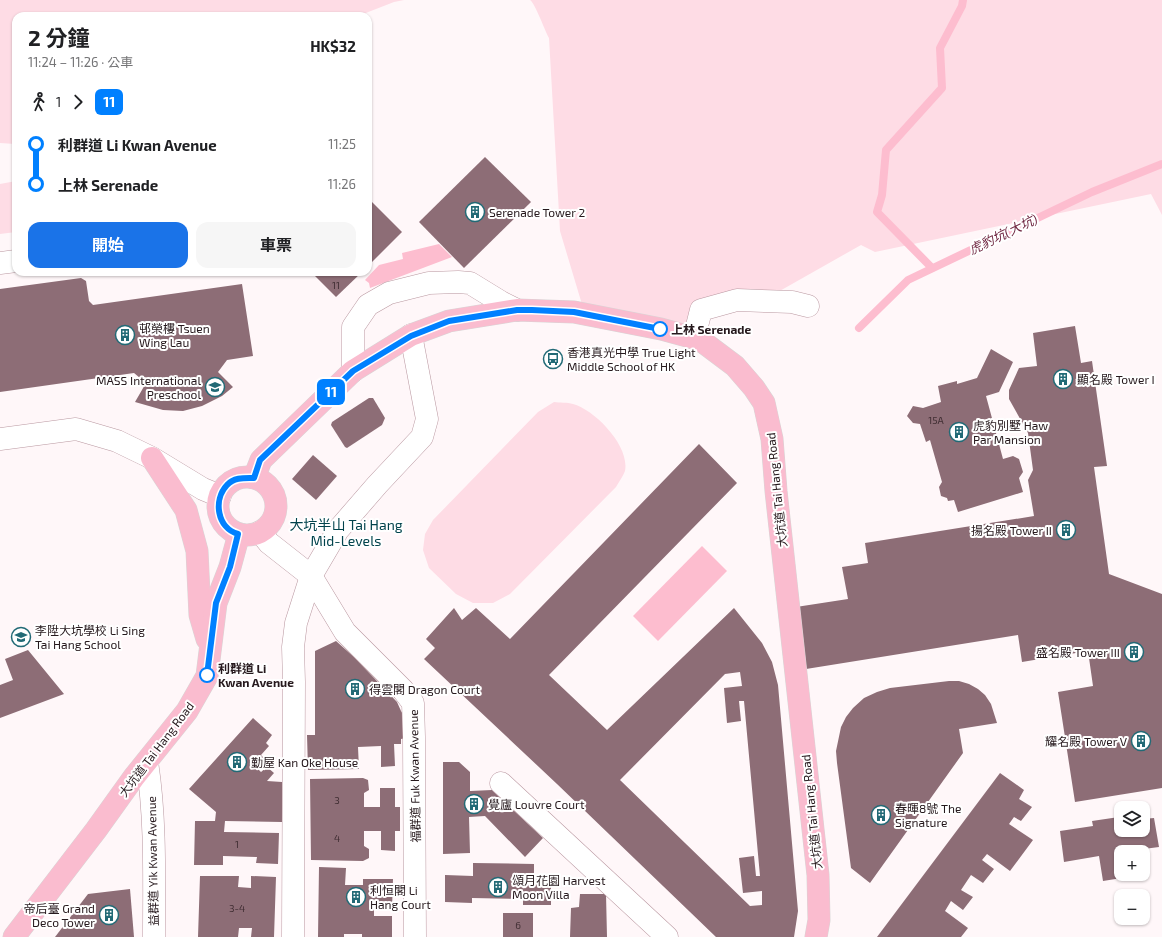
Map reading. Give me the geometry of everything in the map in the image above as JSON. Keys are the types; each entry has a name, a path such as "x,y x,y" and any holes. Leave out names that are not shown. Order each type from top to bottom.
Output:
{"main road":[{"name":"大坑道 Tai Hang Road","path":"254,478 260,460 353,371 411,336 449,321 517,310 574,312 662,329 694,338 704,342 735,366 754,388 764,403 772,439 776,490 818,875 819,920 816,937"},
{"path":"152,458 186,510 197,550 200,615 210,651"},
{"path":"240,478 254,478 267,484 274,496 276,510 270,523 260,532 247,536 238,534 233,532 223,523 218,510 220,496 228,484 240,478"},
{"name":"大坑道 Tai Hang Road","path":"14,937 96,830 134,777 187,710 207,676 216,603 230,567 238,534"}],"street":[{"path":"0,263 12,262"},
{"path":"353,371 353,327 368,305 389,293 430,283 470,283 500,302 517,310"},
{"path":"694,338 697,320 701,310 715,306 737,300 792,302 808,306"},
{"path":"293,937 293,648 296,623 312,576 338,530 377,485 422,437 427,419 411,336"},
{"path":"0,439 76,429 117,441 152,458 203,489 220,496"},
{"name":"福群道 Fuk Kwan Avenue","path":"260,532 269,543 312,576 345,632 403,690 413,703 415,937"},
{"name":"益群道 Yik Kwan Avenue","path":"147,762 154,831 154,937"},
{"path":"501,783 667,937"}],"shaded area":[{"path":"0,0 404,0 394,2 368,12 12,12 12,144 0,143"},
{"path":"530,0 1162,0 1162,215 1151,194 875,252 861,245 753,306 681,325 584,311 560,231 549,38 535,6"},
{"path":"12,182 12,232 0,234 0,184"},
{"path":"439,244 452,257 370,288 369,283 365,280 369,276 372,276 372,272 379,265 403,259 402,253"},
{"path":"554,402 571,403 591,413 600,421 617,440 625,461 625,471 616,487 510,594 493,603 473,603 456,594 429,568 423,550 425,534 433,520 538,412"},
{"path":"702,546 727,571 658,641 633,616"}],"building":[{"name":"Serenade Tower 2","path":"485,157 531,202 464,268 419,222"},
{"path":"372,202 402,232 372,262"},
{"path":"315,276 358,276 336,297"},
{"name":"邨榮樓 Tsuen Wing Lau","path":"81,278 86,281 89,301 93,305 242,284 253,356 227,360 218,372 233,387 222,396 202,406 183,411 163,410 135,402 146,383 134,373 0,392 0,289"},
{"path":"1075,326 1081,363 1092,361 1107,466 1094,467 1109,574 1162,594 1162,788 1075,802 1058,692 1093,686 1088,651 1022,662 1018,635 806,669 796,607 848,599 842,567 868,563 865,543 1034,516 1028,480 1033,470 1028,433 1009,399 1009,390 1019,368 1037,366 1033,333"},
{"name":"虎豹別墅 Haw Par Mansion","path":"991,349 1013,362 999,392 986,396 1003,459 1013,456 1019,459 1023,472 1019,478 1023,492 958,512 954,500 948,501 947,498 941,496 939,487 942,482 930,440 926,442 920,424 913,423 907,416 913,406 923,408 941,402 938,386 957,381 957,384 977,378"},
{"path":"369,398 373,398 385,418 382,425 347,448 331,425 332,422"},
{"path":"699,444 737,483 549,675 607,730 734,608 762,643 772,662 778,685 798,911 794,937 716,937 424,659 435,648 426,639 454,608 462,620 476,608 510,639","holes":["740,672 742,686 724,688 727,723 741,721 739,701 744,701 760,876 756,876 754,856 739,858 743,893 762,891 762,905 750,906 620,780 725,674"]},
{"path":"313,455 337,476 316,500 292,479"},
{"path":"336,641 354,657 397,702 405,718 406,738 401,739 401,744 394,744 395,766 381,767 381,746 358,747 359,769 308,770 307,735 315,735 315,651"},
{"name":"李陞大坑學校 Li Sing Tai Hang School","path":"28,650 64,694 0,718 0,685 13,680 5,659"},
{"name":"春暉8號 The Signature","path":"959,681 969,684 985,695 991,704 997,723 959,729 963,753 870,883 851,868 836,751 841,727 853,708 864,698 877,692 890,688"},
{"path":"253,718 272,735 266,743 269,746 261,755 264,758 256,767 261,772 267,767 274,773 267,781 282,782 282,822 225,821 224,832 279,833 278,864 256,863 257,857 223,856 223,865 194,865 195,821 215,821 216,812 189,789"},
{"name":"覺廬 Louvre Court","path":"443,762 459,762 470,772 470,791 492,790 543,838 525,857 485,816 469,817 470,853 443,854"},
{"path":"1000,773 1024,790 1019,799 1032,807 1021,821 1014,817 1009,824 1033,840 1010,871 987,854 982,860 994,869 983,883 971,875 961,890 973,897 963,910 951,901 945,911 968,928 961,937 877,937"},
{"path":"363,778 368,780 369,790 364,793 364,807 380,807 380,788 395,788 395,807 400,807 400,831 395,831 395,851 381,850 381,831 364,831 364,846 369,849 369,858 363,861 311,860 310,779"},
{"path":"1114,818 1114,837 1150,837 1150,818 1154,818 1159,847 1150,848 1150,845 1114,845 1114,879 1103,881 1099,856 1064,862 1060,831 1093,826 1092,821"},
{"name":"頌月花園 Harvest Moon Villa","path":"473,863 534,864 534,875 551,875 551,905 523,905 523,899 472,898 472,903 445,902 445,875 473,876"},
{"name":"利恒閣 Li Hang Court","path":"319,867 346,868 345,885 363,885 363,879 393,879 392,909 374,909 374,916 392,916 392,937 362,937 362,934 344,934 344,937 318,937"},
{"path":"200,876 239,876 238,887 251,888 251,876 276,877 274,937 251,937 252,928 239,928 238,937 198,937"},
{"name":"帝后臺 Grand Deco Tower","path":"130,889 134,937 55,937 88,894"},
{"path":"580,894 606,894 607,937 570,937 571,908 579,907"},
{"path":"503,913 533,913 533,937 503,937"}],"waterway":[{"path":"932,268 877,212 882,195 886,150 942,88 940,48 962,6 963,0"},
{"name":"虎豹坑(大坑)","path":"859,328 908,280 1092,192 1162,164"}],"bus line":[{"name":"11","path":"207,675 216,603 230,567 238,534 233,532 223,523 218,510 220,496 228,484 240,478 254,478 260,460 353,371 411,336 449,321 517,310 574,312 660,329"}],"place":[{"name":"Serenade Tower 2","path":"475,212"},
{"name":"上林 Serenade","path":"660,329"},
{"name":"邨榮樓 Tsuen Wing Lau","path":"125,335"},
{"name":"香港真光中學 True Light Middle School of HK","path":"553,359"},
{"name":"顯名殿 Tower I","path":"1063,379"},
{"name":"MASS International Preschool","path":"215,387"},
{"name":"虎豹別墅 Haw Par Mansion","path":"959,432"},
{"name":"揚名殿 Tower II","path":"1066,530"},
{"name":"李陞大坑學校 Li Sing Tai Hang School","path":"21,637"},
{"name":"盛名殿 Tower III","path":"1134,652"},
{"name":"利群道 Li Kwan Avenue","path":"207,675"},
{"name":"得雲閣 Dragon Court","path":"355,689"},
{"name":"耀名殿 Tower V","path":"1141,741"},
{"name":"勤屋 Kan Oke House","path":"237,762"},
{"name":"覺廬 Louvre Court","path":"474,804"},
{"name":"春暉8號 The Signature","path":"881,815"},
{"name":"頌月花園 Harvest Moon Villa","path":"498,887"},
{"name":"利恒閣 Li Hang Court","path":"356,897"},
{"name":"帝后臺 Grand Deco Tower","path":"109,915"}],"district":[{"name":"大坑半山 Tai Hang Mid-Levels","path":"346,532"}]}
